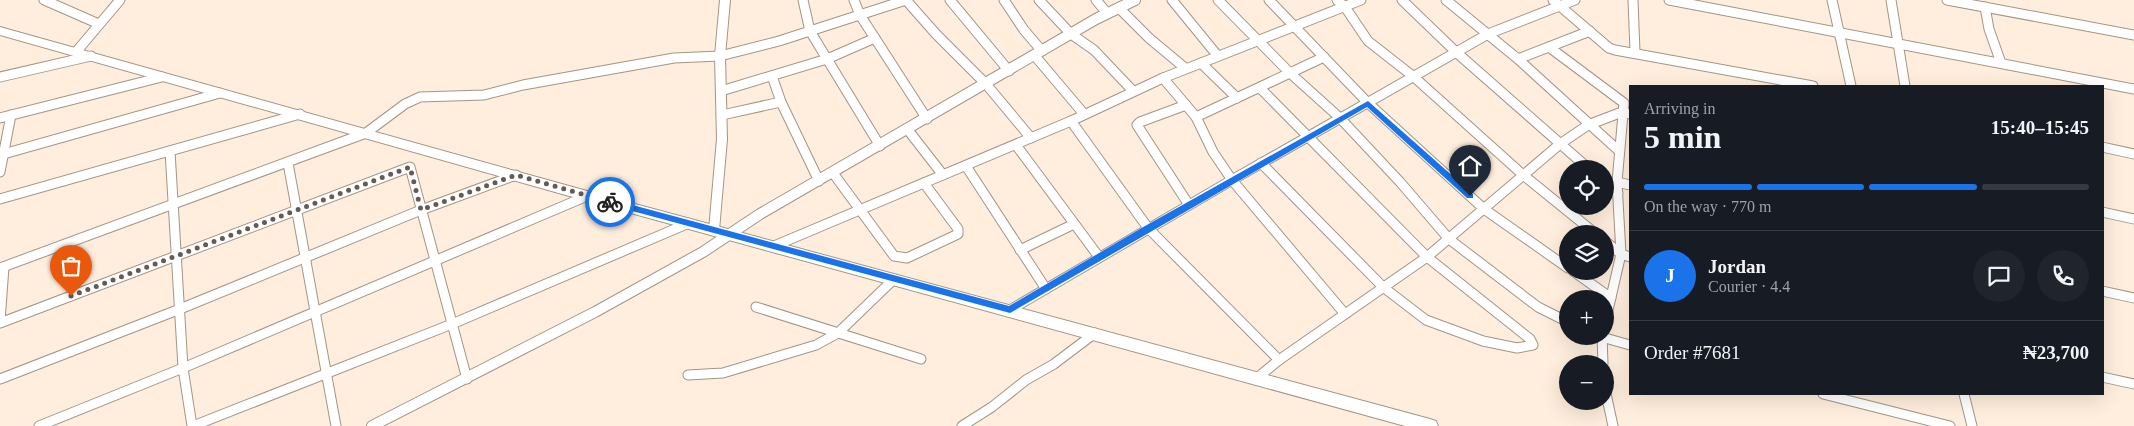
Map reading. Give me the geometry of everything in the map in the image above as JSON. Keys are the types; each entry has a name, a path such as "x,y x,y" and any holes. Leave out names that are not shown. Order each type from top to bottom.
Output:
{"main road":[{"path":"0,31 587,196 1430,426"}],"street":[{"path":"44,0 99,24"},
{"path":"76,52 120,0"},
{"path":"714,230 721,147 720,56 725,0"},
{"path":"803,0 810,31 880,146"},
{"path":"854,0 860,15 927,119"},
{"path":"467,379 410,167 0,322 2,267 174,206 366,133 405,104 420,97 484,95 523,85 674,58 720,56 810,31 906,0 986,84 1031,138"},
{"path":"950,0 1009,71"},
{"path":"1004,0 1039,54 1084,114"},
{"path":"1039,0 1071,34 1094,50 1133,91"},
{"path":"1096,0 1107,13"},
{"path":"372,426 467,379 703,252 760,214 927,119 1107,13 1135,0"},
{"path":"1172,0 1217,55"},
{"path":"1218,0 1290,73 1340,118 1400,182 1449,239 1538,307 1559,318"},
{"path":"1269,0 1368,103 1484,209 1559,262"},
{"path":"1337,0 1368,41 1414,77 1522,174 1585,225"},
{"path":"774,246 1016,145 1185,68 1296,27 1361,0"},
{"path":"1402,0 1456,52 1579,160"},
{"path":"1446,0 1518,59 1588,125 1619,151"},
{"path":"1553,0 1609,48 1808,85"},
{"path":"1010,310 1148,228 1488,34 1576,0"},
{"path":"1633,0 1635,52"},
{"path":"1669,0 2134,89"},
{"path":"1832,0 1851,85"},
{"path":"1891,0 1905,85"},
{"path":"1947,0 2134,35"},
{"path":"1985,7 1989,29 2001,64"},
{"path":"1119,8 1149,38 1185,68"},
{"path":"1518,59 1590,31"},
{"path":"721,91 828,59 875,38"},
{"path":"1549,47 1624,103 1626,113 1616,182 1625,256 1614,290"},
{"path":"0,77 91,56"},
{"path":"1196,118 1324,57"},
{"path":"1201,63 1237,98"},
{"path":"772,76 781,102 819,181"},
{"path":"0,118 162,77"},
{"path":"1163,78 1196,118 1215,156 1232,180 1345,314"},
{"path":"1260,88 1426,257 1530,339 1533,345 1516,348 1483,341 1426,320 1383,287 1261,163"},
{"path":"2,155 220,93"},
{"path":"722,115 781,102"},
{"path":"1186,105 1140,122 1137,125 1190,205"},
{"path":"1257,378 1279,360 1426,257 1484,209 1522,174 1560,144 1588,125 1626,113"},
{"path":"0,199 300,114"},
{"path":"0,172 11,115"},
{"path":"1071,121 1148,228 1279,360"},
{"path":"908,130 943,175"},
{"path":"1016,145 1099,257"},
{"path":"2104,147 2134,154"},
{"path":"170,151 183,368 192,426 452,324 688,223"},
{"path":"288,163 316,311 325,375 336,426"},
{"path":"966,166 1046,289"},
{"path":"833,173 894,256 908,258 958,234 958,230 924,183"},
{"path":"0,379 305,259 421,210 516,175"},
{"path":"1616,182 1629,185"},
{"path":"1614,190 1618,193"},
{"path":"39,426 183,368 587,196"},
{"path":"2104,212 2134,219"},
{"path":"1020,250 1074,224"},
{"path":"1614,248 1625,256"},
{"path":"688,375 723,373 816,345 838,332 894,279"},
{"path":"1586,280 1600,290"},
{"path":"2104,291 2134,298"},
{"path":"756,308 921,359"},
{"path":"962,426 992,407 1026,380 1054,364 1094,333"},
{"path":"1614,341 1629,345"},
{"path":"2104,377 2134,384"},
{"path":"1827,395 1950,426"},
{"path":"1964,395 1972,426"},
{"path":"1610,410 1613,426"}],"way so far":[{"path":"71,296 410,167 421,210 516,175 610,202"}],"route":[{"path":"610,202 1010,310 1148,228 1368,103 1470,196"}]}
